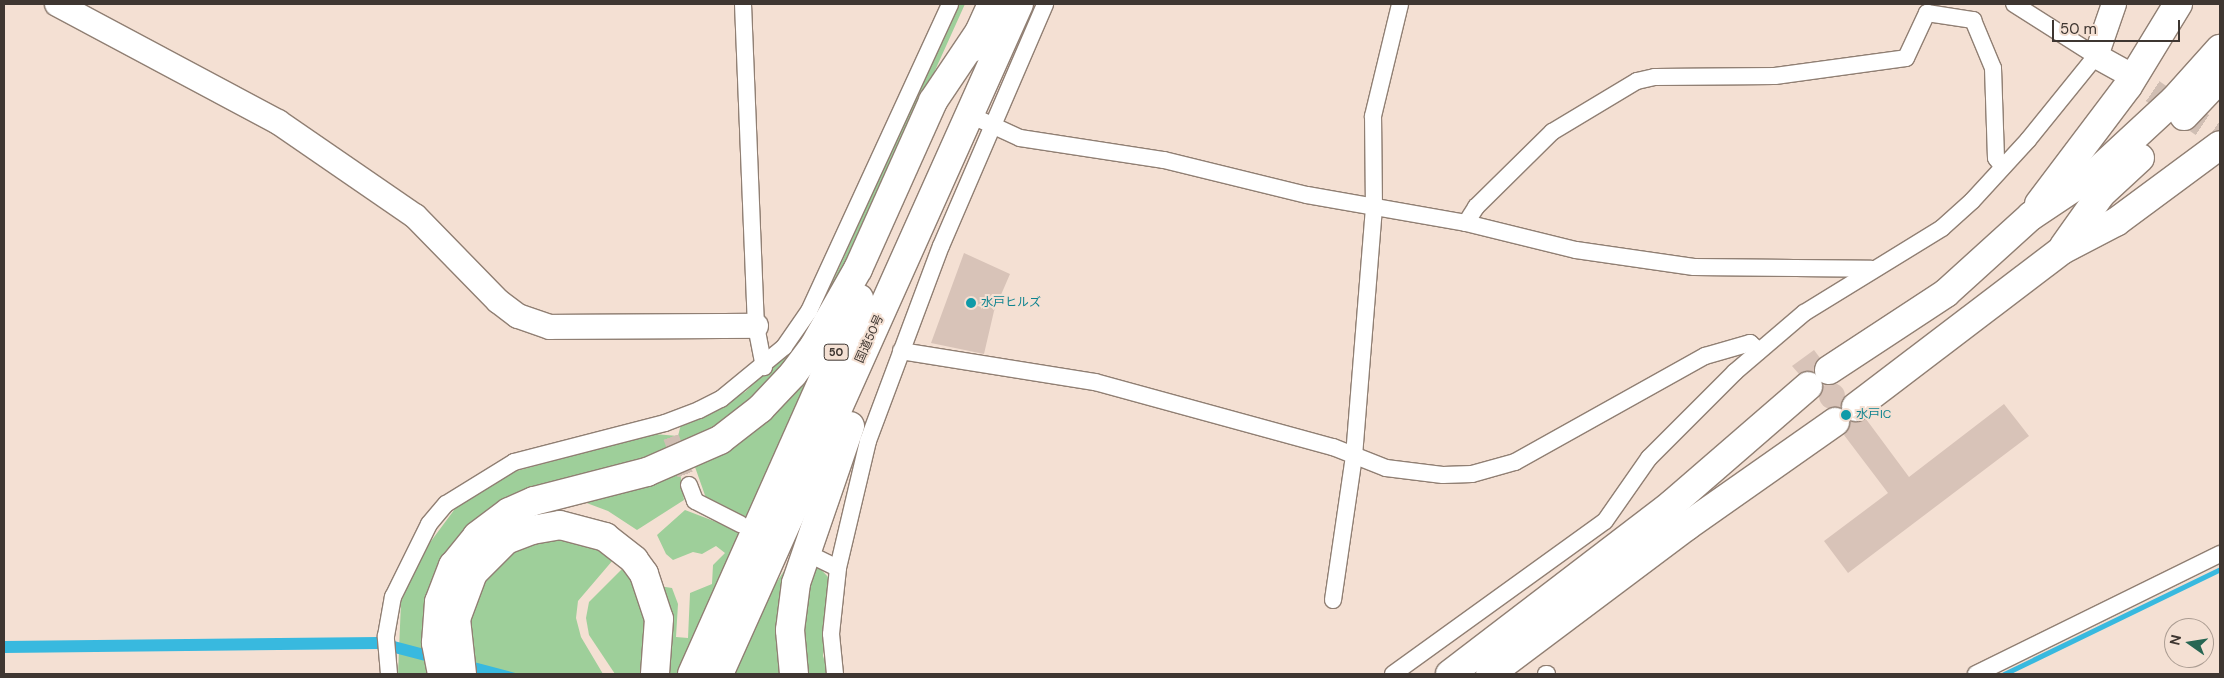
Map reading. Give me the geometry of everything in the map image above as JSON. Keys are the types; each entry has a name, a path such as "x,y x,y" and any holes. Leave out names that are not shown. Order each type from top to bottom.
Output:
{"highway":[{"name":"国道50号","path":"692,674 992,4"},
{"name":"国道50号","path":"719,674 904,263 982,120 1019,4"},
{"path":"2031,216 2067,163 2128,86 2178,4"},
{"path":"442,674 436,643 439,602 453,566 477,536 509,512 534,501 647,472 720,440 760,409 793,374 814,346 858,269 933,101 980,31"},
{"path":"1450,674 1672,504 1818,378 1946,294 2031,216 2094,174 2129,145 2220,49"},
{"path":"2062,250 2101,194 2220,78"},
{"path":"1490,674 1687,526 1846,414 2062,250 2116,222 2220,145"},
{"path":"794,674 792,609 803,557 904,263"},
{"path":"462,674 456,619 473,572 506,540 532,530 560,525 605,538 634,560 644,574 659,619 655,674"}],"street":[{"path":"57,4 286,128 415,216 498,301 518,316 550,327 756,326"},
{"path":"742,4 756,326 764,367"},
{"path":"389,674 386,636 393,597 429,524 446,504 514,462 668,430 720,399 764,367 784,346 809,310 950,4"},
{"path":"835,674 831,634 838,568 868,441 982,120 1045,4"},
{"path":"1333,600 1354,456 1374,209 1373,116 1400,4"},
{"path":"2014,4 2123,71"},
{"path":"1394,674 1605,521 1648,458 1759,351 1804,313 1872,269 1942,228 2003,167 2096,56 2114,4"},
{"path":"1466,223 1476,207 1552,132 1637,81 1656,76 1775,76 1906,58 1927,13 1973,20 1993,68 1996,158 2003,167"},
{"path":"982,120 1020,138 1164,160 1374,209 1466,223 1576,250 1694,267 1872,269"},
{"path":"901,351 1095,382 1189,406 1412,474 1472,474 1496,470 1705,356 1750,343 1759,351"},
{"path":"688,484 695,501 740,524"},
{"path":"1976,674 2220,554"},
{"path":"815,558 838,568"}],"green space":[{"path":"958,4 965,4 863,230 815,324 786,368 711,434 468,531 433,577 426,613 430,674 398,674 401,602 420,556 463,498 509,473 654,434 678,436 681,424 745,392 796,344 835,277"},
{"path":"817,353 807,388 745,518 707,501 695,467 728,447"},
{"path":"680,472 684,500 637,530 608,511 576,499"},
{"path":"685,510 740,531 677,674 666,674 659,586 672,588 678,604 676,637 688,638 690,593 712,584 713,565 725,553 716,546 702,554 693,552 673,560 666,554 657,535"},
{"path":"551,539 574,539 599,549 613,560 578,601 576,618 581,637 603,674 474,674 469,620 487,575 504,556 529,543"},
{"path":"792,559 783,674 735,674 774,586"},
{"path":"814,562 829,578 823,656 829,674 803,674 804,596"},
{"path":"624,567 644,608 644,674 615,674 589,635 586,618 589,602"}],"water":[{"path":"379,637 519,674 475,674 379,649 4,653 4,641"}],"building":[{"name":"水戸ヒルズ","path":"964,253 1010,274 994,311 984,354 931,343"},
{"path":"1814,350 1820,358 1814,371 1799,374 1792,366"},
{"path":"1832,383 1841,387 1845,396 1841,405 1832,409 1823,405 1819,396 1823,387"},
{"path":"2004,404 2029,436 1848,573 1824,541 1888,493 1844,435 1850,422 1866,419 1909,477"}],"waterway":[{"path":"2004,674 2220,569"}],"tunnel":[{"path":"2123,71 2220,137"},
{"path":"671,437 689,485"}],"place":[{"name":"水戸ヒルズ","path":"971,303"},
{"name":"水戸IC","path":"1846,415"}]}
